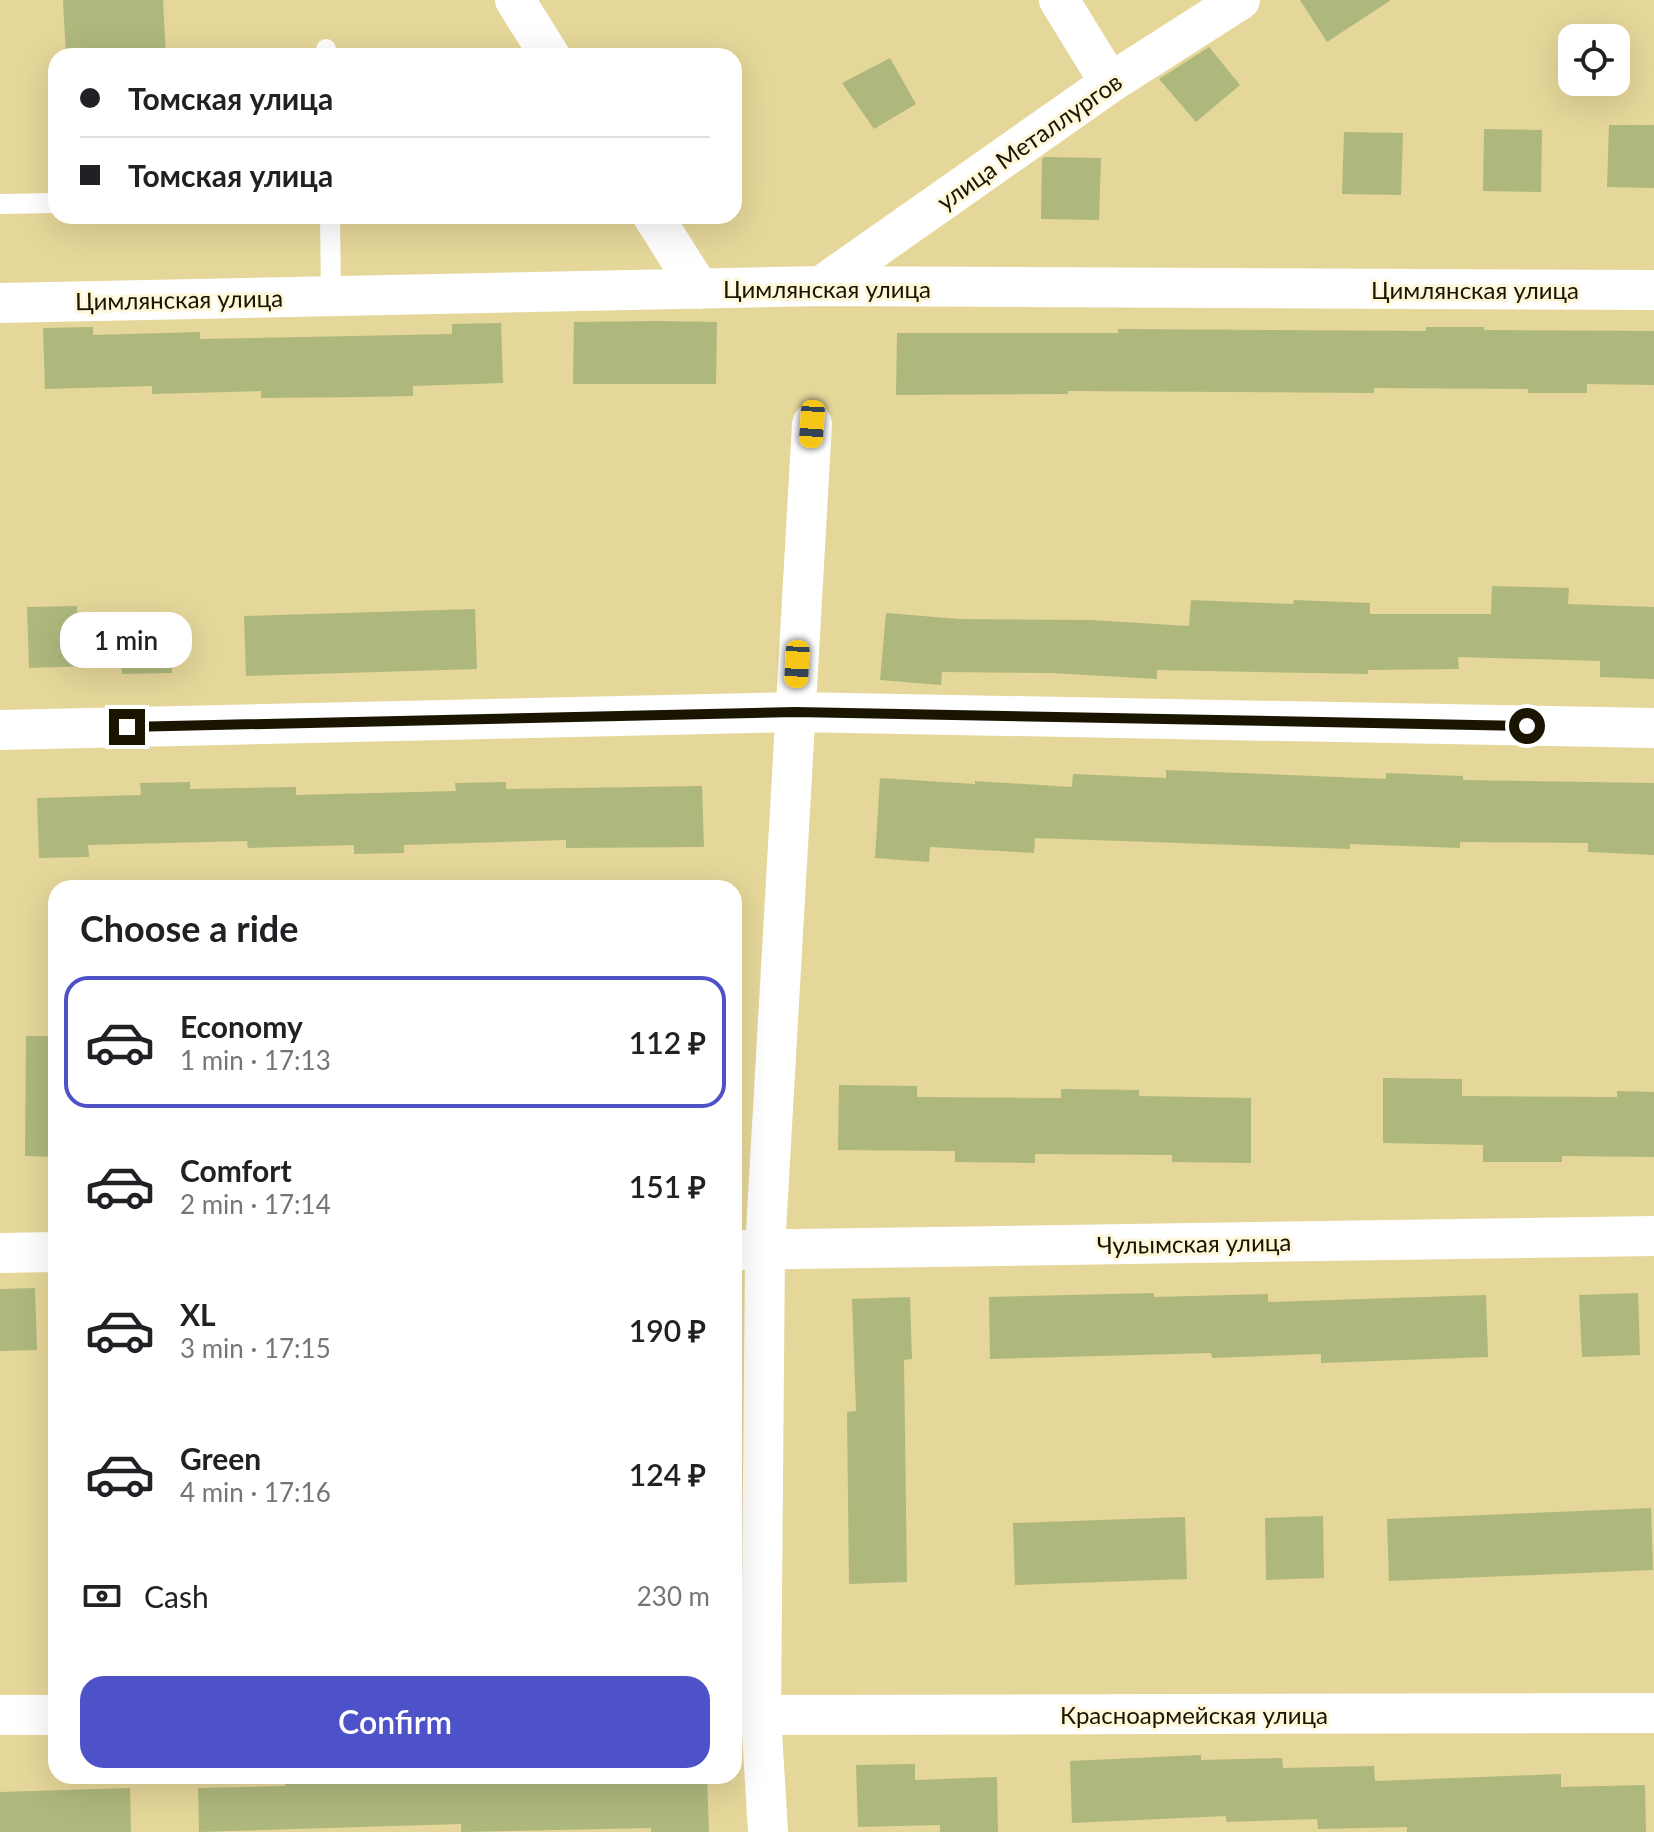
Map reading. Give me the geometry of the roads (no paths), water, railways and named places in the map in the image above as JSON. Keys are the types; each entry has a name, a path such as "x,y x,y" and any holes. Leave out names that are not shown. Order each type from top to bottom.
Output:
{"street":[{"path":"515,0 545,48"},
{"path":"1059,0 1110,83"},
{"name":"улица Металлургов","path":"821,286 1110,83 1240,0"},
{"path":"658,224 699,289"},
{"name":"Цимлянская улица","path":"0,303 821,286 1654,290"},
{"path":"768,1832 748,1716 750,1250 795,712 812,424"},
{"path":"0,730 795,712 1654,728"},
{"name":"Чулымская улица","path":"750,1250 1654,1236"},
{"path":"0,1253 48,1252"},
{"name":"Красноармейская улица","path":"748,1716 1654,1713"},
{"path":"0,1715 48,1715"}],"lane":[{"path":"0,204 48,203"},
{"path":"330,224 331,296"}]}
